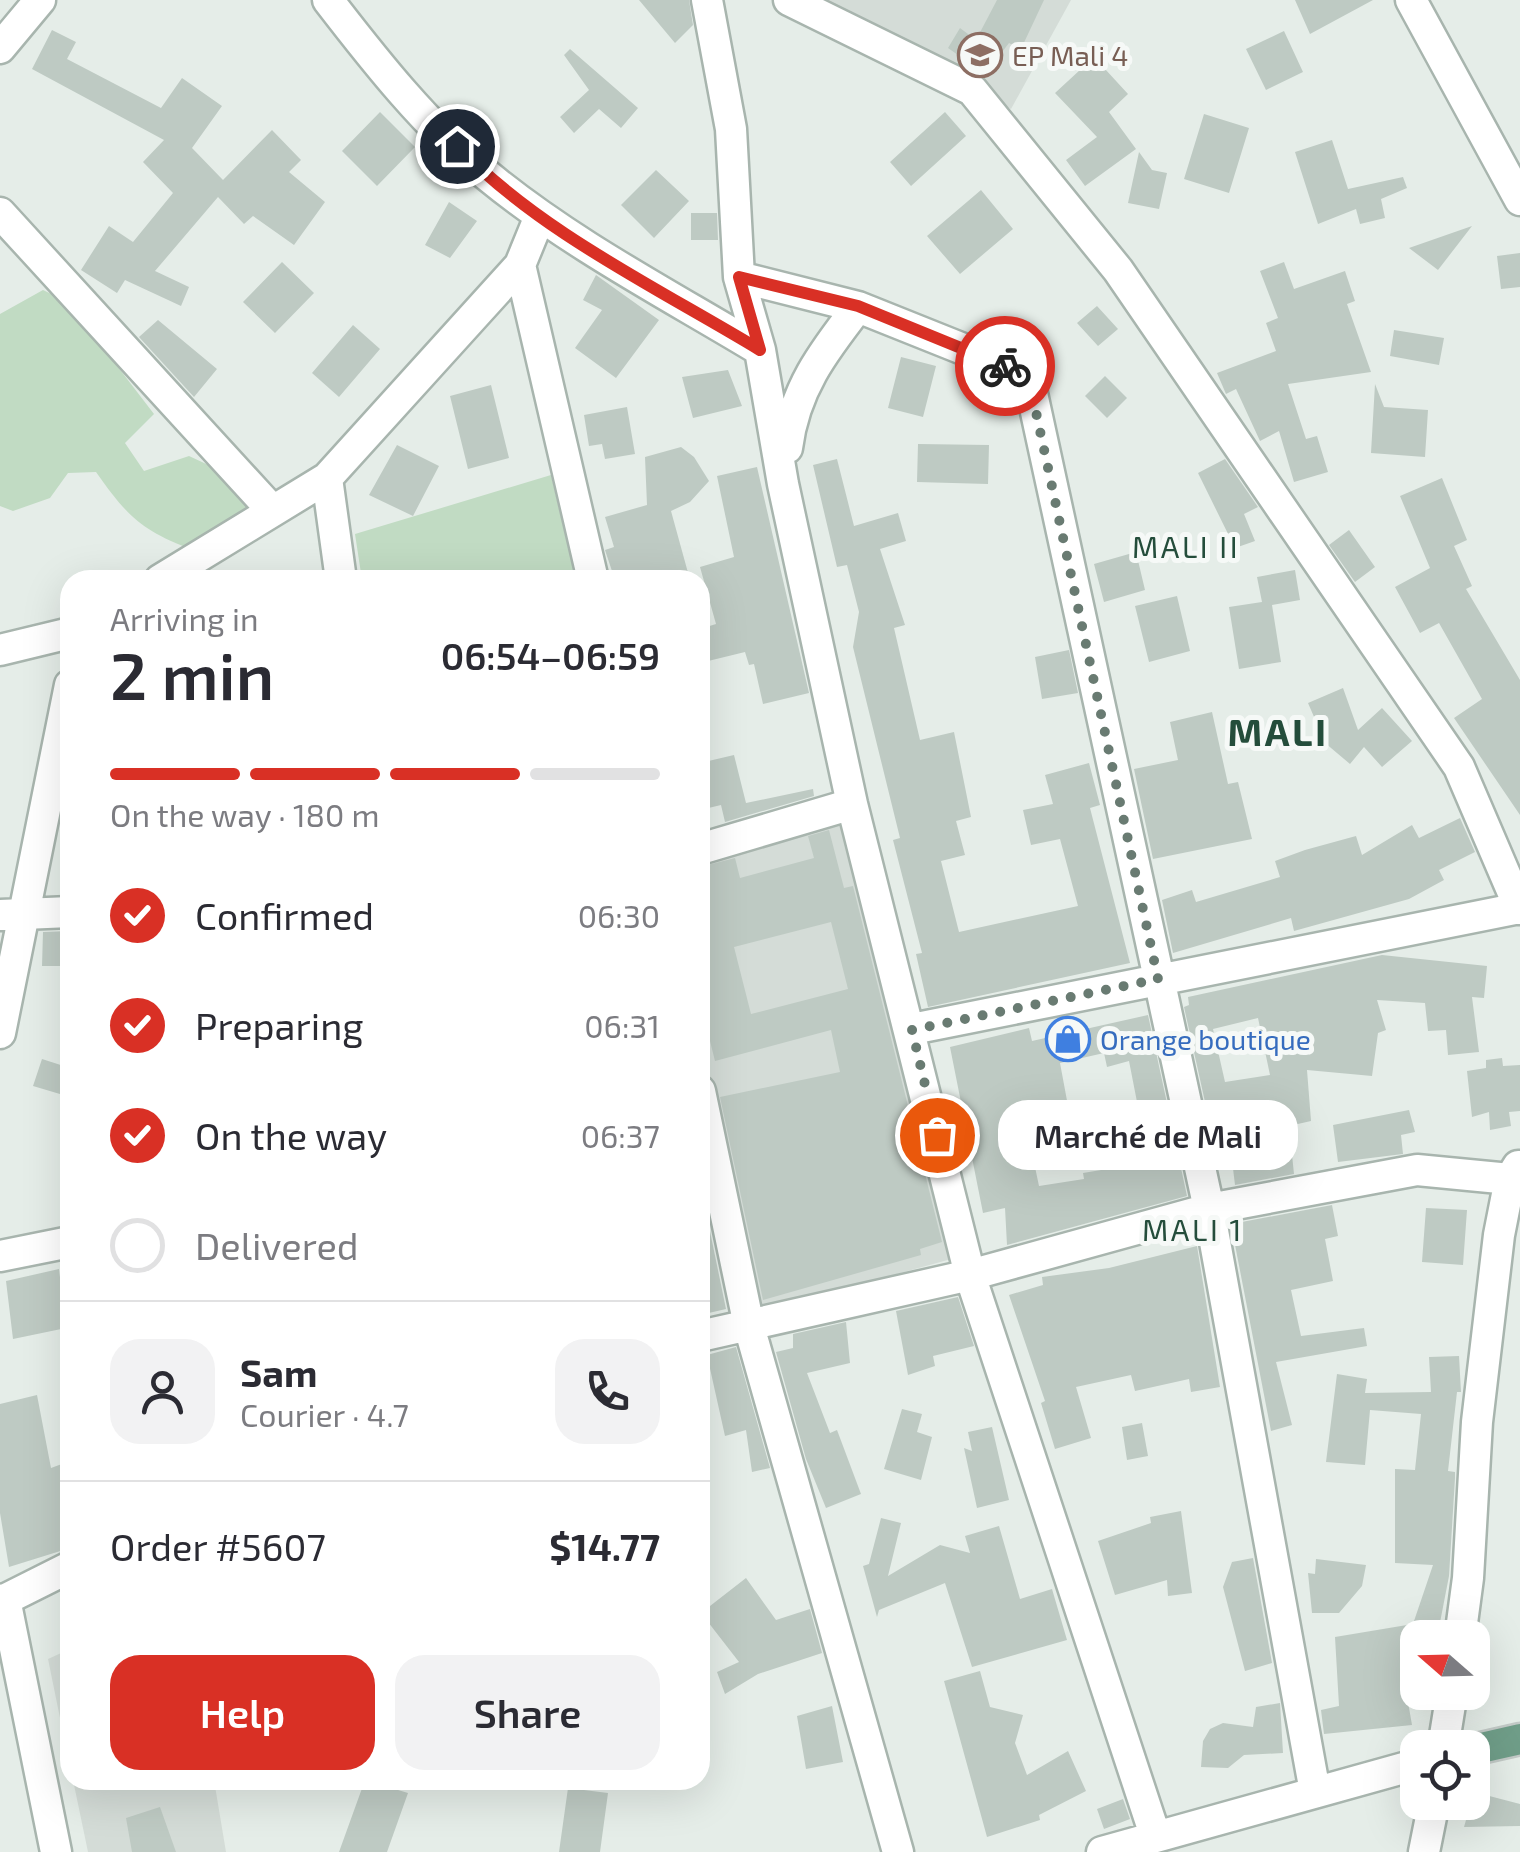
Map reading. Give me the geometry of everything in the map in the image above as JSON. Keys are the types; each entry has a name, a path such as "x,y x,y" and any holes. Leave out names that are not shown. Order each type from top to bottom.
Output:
{"main road":[{"path":"1490,1746 1520,1739"}],"street":[{"path":"0,48 40,0"},
{"path":"328,0 376,62 484,174 540,216 760,350"},
{"path":"707,0 731,129 739,277 760,350 783,484 852,804 912,1030 970,1275 1165,1840"},
{"path":"788,0 972,90 1118,270 1459,766 1520,908 912,1030"},
{"path":"1412,0 1520,200"},
{"path":"0,214 271,509"},
{"path":"176,570 327,478 520,265 540,216"},
{"path":"520,265 591,570"},
{"path":"739,277 858,306 1028,375 1209,1209 1316,1792"},
{"path":"783,484 791,412 813,366 858,306"},
{"path":"327,478 340,570"},
{"path":"0,650 60,635"},
{"path":"0,1032 11,914 60,724"},
{"path":"710,846 852,804"},
{"path":"11,914 60,912"},
{"path":"710,1142 749,1326 898,1852"},
{"path":"710,1334 970,1275 1209,1209 1417,1170 1515,1171 1477,1422 1462,1620"},
{"path":"0,1256 60,1244"},
{"path":"56,1852 3,1600 60,1572"},
{"path":"1102,1852 1165,1840 1400,1769"},
{"path":"1424,1852 1430,1820"}],"shaded area":[{"name":"EP Mali 4","path":"828,0 1071,0 1011,109"},
{"path":"841,822 955,1258 758,1312 710,1079 710,856"},
{"path":"60,1654 60,1718 48,1659"},
{"path":"75,1790 216,1790 226,1852 88,1852"}],"green space":[{"path":"43,290 68,302 154,414 125,443 144,471 189,456 217,469 254,504 193,550 148,529 117,500 96,472 68,473 50,498 13,511 0,506 0,314"},
{"path":"551,475 574,570 360,570 355,534"}],"building":[{"path":"639,0 689,0 693,25 675,43"},
{"path":"997,0 1044,0 1021,49 1009,43 985,74 948,48 960,28 976,40"},
{"path":"1295,0 1373,0 1310,34"},
{"path":"52,30 76,42 67,59 161,108 182,78 222,106 192,148 223,180 272,130 301,160 289,172 325,202 294,245 253,216 244,224 218,197 155,271 189,287 181,306 125,280 117,293 81,270 109,226 133,242 173,193 143,162 164,140 32,69"},
{"path":"1284,31 1303,72 1266,90 1246,49"},
{"path":"570,49 638,108 621,128 599,109 574,133 560,117 589,90 564,55"},
{"path":"1094,57 1128,94 1109,112 1136,149 1085,186 1066,160 1097,137 1055,93"},
{"path":"380,112 415,147 377,186 342,151"},
{"path":"945,112 966,136 911,186 890,162"},
{"path":"1204,114 1249,128 1229,193 1184,179"},
{"path":"1332,140 1348,189 1403,177 1407,188 1381,199 1385,218 1360,224 1356,209 1318,224 1295,152"},
{"path":"1139,152 1152,170 1167,173 1159,209 1128,203"},
{"path":"656,170 689,201 654,238 621,205"},
{"path":"981,190 1013,229 960,274 927,236"},
{"path":"449,202 477,221 450,258 425,245"},
{"path":"691,213 717,213 718,240 691,240"},
{"path":"1472,226 1438,270 1409,248"},
{"path":"1520,253 1520,287 1501,289 1497,256"},
{"path":"282,262 314,293 275,333 243,302"},
{"path":"1284,262 1294,289 1345,271 1355,301 1347,304 1371,372 1288,384 1306,439 1317,436 1328,472 1294,482 1279,431 1260,441 1236,389 1226,394 1217,373 1276,351 1266,323 1278,318 1260,271"},
{"path":"596,275 659,320 616,378 575,348 602,310 583,300"},
{"path":"1097,306 1118,329 1098,346 1077,323"},
{"path":"158,320 217,369 194,397 139,337"},
{"path":"353,325 380,349 339,397 312,373"},
{"path":"1394,330 1444,338 1439,365 1390,356"},
{"path":"901,357 936,366 923,417 888,408"},
{"path":"728,370 742,406 693,418 682,377"},
{"path":"1105,376 1127,398 1107,418 1085,396"},
{"path":"1375,384 1384,407 1428,410 1425,457 1371,453"},
{"path":"491,385 509,458 468,469 450,396"},
{"path":"627,407 635,454 605,459 602,444 589,446 584,415"},
{"path":"918,444 989,445 988,484 917,482"},
{"path":"397,445 439,466 413,516 369,495"},
{"path":"681,447 694,457 709,481 690,502 671,511 687,570 612,570 605,550 614,547 605,517 647,505 645,457"},
{"path":"837,459 854,526 898,513 906,541 880,549 905,625 894,628 920,740 954,732 971,817 956,821 965,855 941,861 959,932 1078,906 1060,839 1031,845 1023,810 1053,804 1045,775 1089,763 1100,805 1090,808 1130,963 928,1007 916,954 922,953 893,840 900,838 853,647 859,612 847,565 837,567 813,465"},
{"path":"1225,459 1258,507 1244,514 1255,541 1235,548 1198,473"},
{"path":"757,467 809,693 763,704 754,664 749,665 745,652 710,661 710,626 716,624 710,603 710,570 700,567 734,557 717,476"},
{"path":"1442,478 1467,540 1454,546 1472,586 1466,589 1520,680 1520,815 1454,718 1482,699 1439,623 1420,633 1395,587 1430,568 1400,496"},
{"path":"1349,530 1375,567 1355,582 1329,545"},
{"path":"1136,552 1145,590 1104,602 1094,564"},
{"path":"1295,570 1300,600 1272,605 1281,662 1239,669 1229,607 1262,602 1257,577"},
{"path":"1177,596 1190,651 1149,662 1135,606"},
{"path":"1069,650 1078,693 1042,699 1035,657"},
{"path":"1343,688 1358,730 1382,708 1412,741 1382,767 1364,747 1350,764 1318,737 1321,733 1308,703"},
{"path":"1212,712 1228,784 1238,782 1252,839 1153,859 1134,769 1178,760 1170,722"},
{"path":"734,755 746,803 813,789 814,796 725,822 721,805 710,808 710,761"},
{"path":"1460,818 1475,852 1439,870 1444,880 1409,899 1294,931 1291,918 1173,953 1162,900 1192,890 1196,902 1280,877 1275,861 1305,850 1356,836 1362,855 1412,825 1419,838"},
{"path":"829,830 844,888 853,886 942,1242 920,1249 921,1255 763,1300 720,1097 840,1072 831,1030 715,1061 710,1041 710,864 735,858 740,878 814,858 808,836","holes":["831,922 848,989 751,1014 734,947"]},
{"path":"60,931 60,966 42,966 43,932"},
{"path":"1382,955 1487,966 1484,998 1472,997 1479,1052 1448,1055 1446,1030 1428,1031 1425,1003 1377,1000 1386,1030 1378,1033 1372,1076 1307,1070 1311,1121 1289,1126 1294,1174 1235,1185 1231,1152 1217,1156 1184,1007 1189,1005 1188,997","holes":["1258,1018 1270,1075 1225,1082 1213,1029"]},
{"path":"1148,1015 1187,1196 1007,1245 1005,1208 983,1213 950,1047 1029,1028 1032,1041","holes":["1104,1053 1107,1067 1129,1061 1138,1107 1090,1120 1101,1170 1083,1173 1084,1179 1039,1186 1028,1134 1071,1122 1060,1063"]},
{"path":"1502,1058 1503,1066 1520,1065 1520,1111 1509,1112 1511,1126 1490,1130 1489,1112 1472,1117 1467,1071 1486,1068 1486,1060"},
{"path":"42,1059 60,1065 60,1094 33,1086"},
{"path":"1409,1110 1415,1132 1401,1135 1403,1154 1338,1162 1333,1125"},
{"path":"1332,1205 1338,1236 1325,1239 1333,1281 1291,1290 1301,1336 1364,1328 1367,1346 1276,1362 1292,1425 1271,1431 1231,1224"},
{"path":"1426,1208 1467,1210 1463,1265 1422,1262"},
{"path":"710,1231 726,1309 710,1313"},
{"path":"1197,1246 1220,1387 1191,1392 1189,1379 1135,1391 1131,1375 1076,1387 1091,1438 1055,1449 1041,1403 1045,1401 1009,1295 1043,1285 1042,1277 1109,1268"},
{"path":"59,1269 60,1329 13,1339 6,1281"},
{"path":"958,1297 974,1346 933,1356 935,1366 908,1375 896,1311"},
{"path":"846,1322 850,1363 807,1373 830,1433 837,1430 861,1494 826,1508 806,1459 776,1352 793,1348 793,1334"},
{"path":"736,1347 770,1468 752,1472 746,1430 725,1436 710,1354"},
{"path":"1459,1356 1461,1392 1457,1392 1448,1471 1455,1472 1449,1576 1440,1620 1414,1620 1433,1565 1395,1563 1395,1469 1415,1470 1421,1414 1370,1410 1365,1465 1326,1462 1337,1374 1367,1379 1365,1393 1431,1392 1429,1357"},
{"path":"37,1395 51,1468 60,1465 60,1551 9,1567 0,1513 0,1404"},
{"path":"902,1409 922,1414 917,1432 932,1437 921,1480 884,1469"},
{"path":"1142,1423 1148,1456 1127,1460 1122,1427"},
{"path":"992,1427 1009,1500 977,1508 964,1448 972,1451 968,1432"},
{"path":"1181,1511 1192,1593 1168,1596 1167,1580 1115,1595 1098,1541 1151,1523 1150,1517"},
{"path":"881,1518 901,1523 888,1576 940,1545 970,1553 965,1536 999,1526 1020,1599 1052,1589 1067,1640 972,1667 945,1583 879,1610 877,1617 863,1566 869,1564"},
{"path":"1253,1558 1272,1663 1245,1671 1223,1587 1232,1562"},
{"path":"1316,1559 1366,1565 1362,1586 1339,1613 1312,1613 1308,1573 1315,1574"},
{"path":"746,1578 776,1620 810,1609 822,1653 758,1674 725,1694 717,1672 739,1662 710,1625 710,1606"},
{"path":"1400,1626 1400,1710 1409,1710 1412,1725 1324,1734 1321,1710 1339,1706 1335,1637"},
{"path":"980,1671 990,1707 1023,1715 1015,1743 1027,1775 1068,1751 1086,1791 1039,1815 1040,1820 987,1837 944,1681"},
{"path":"1280,1703 1283,1753 1244,1755 1228,1768 1201,1767 1203,1741 1210,1729 1223,1723 1253,1727 1256,1707"},
{"path":"832,1706 843,1762 806,1769 797,1716"},
{"path":"361,1790 408,1793 387,1852 339,1852"},
{"path":"568,1790 608,1793 600,1852 559,1852"},
{"path":"1490,1796 1520,1804 1520,1826 1464,1827 1466,1820 1490,1820"},
{"path":"1123,1799 1130,1819 1104,1829 1097,1809"},
{"path":"160,1807 176,1852 132,1852 126,1818"}],"way so far":[{"path":"937,1135 912,1030 1158,979 1028,375 1005,366"}],"place":[{"name":"EP Mali 4","path":"980,55"},
{"name":"Orange boutique","path":"1068,1039"},
{"name":"Marché de Mali","path":"937,1135"}],"district":[{"name":"MALI II","path":"1186,546"},
{"name":"MALI","path":"1278,731"},
{"name":"MALI 1","path":"1193,1229"}],"route":[{"path":"457,146 484,174 540,216 760,350 739,277 858,306 1005,366"}]}
